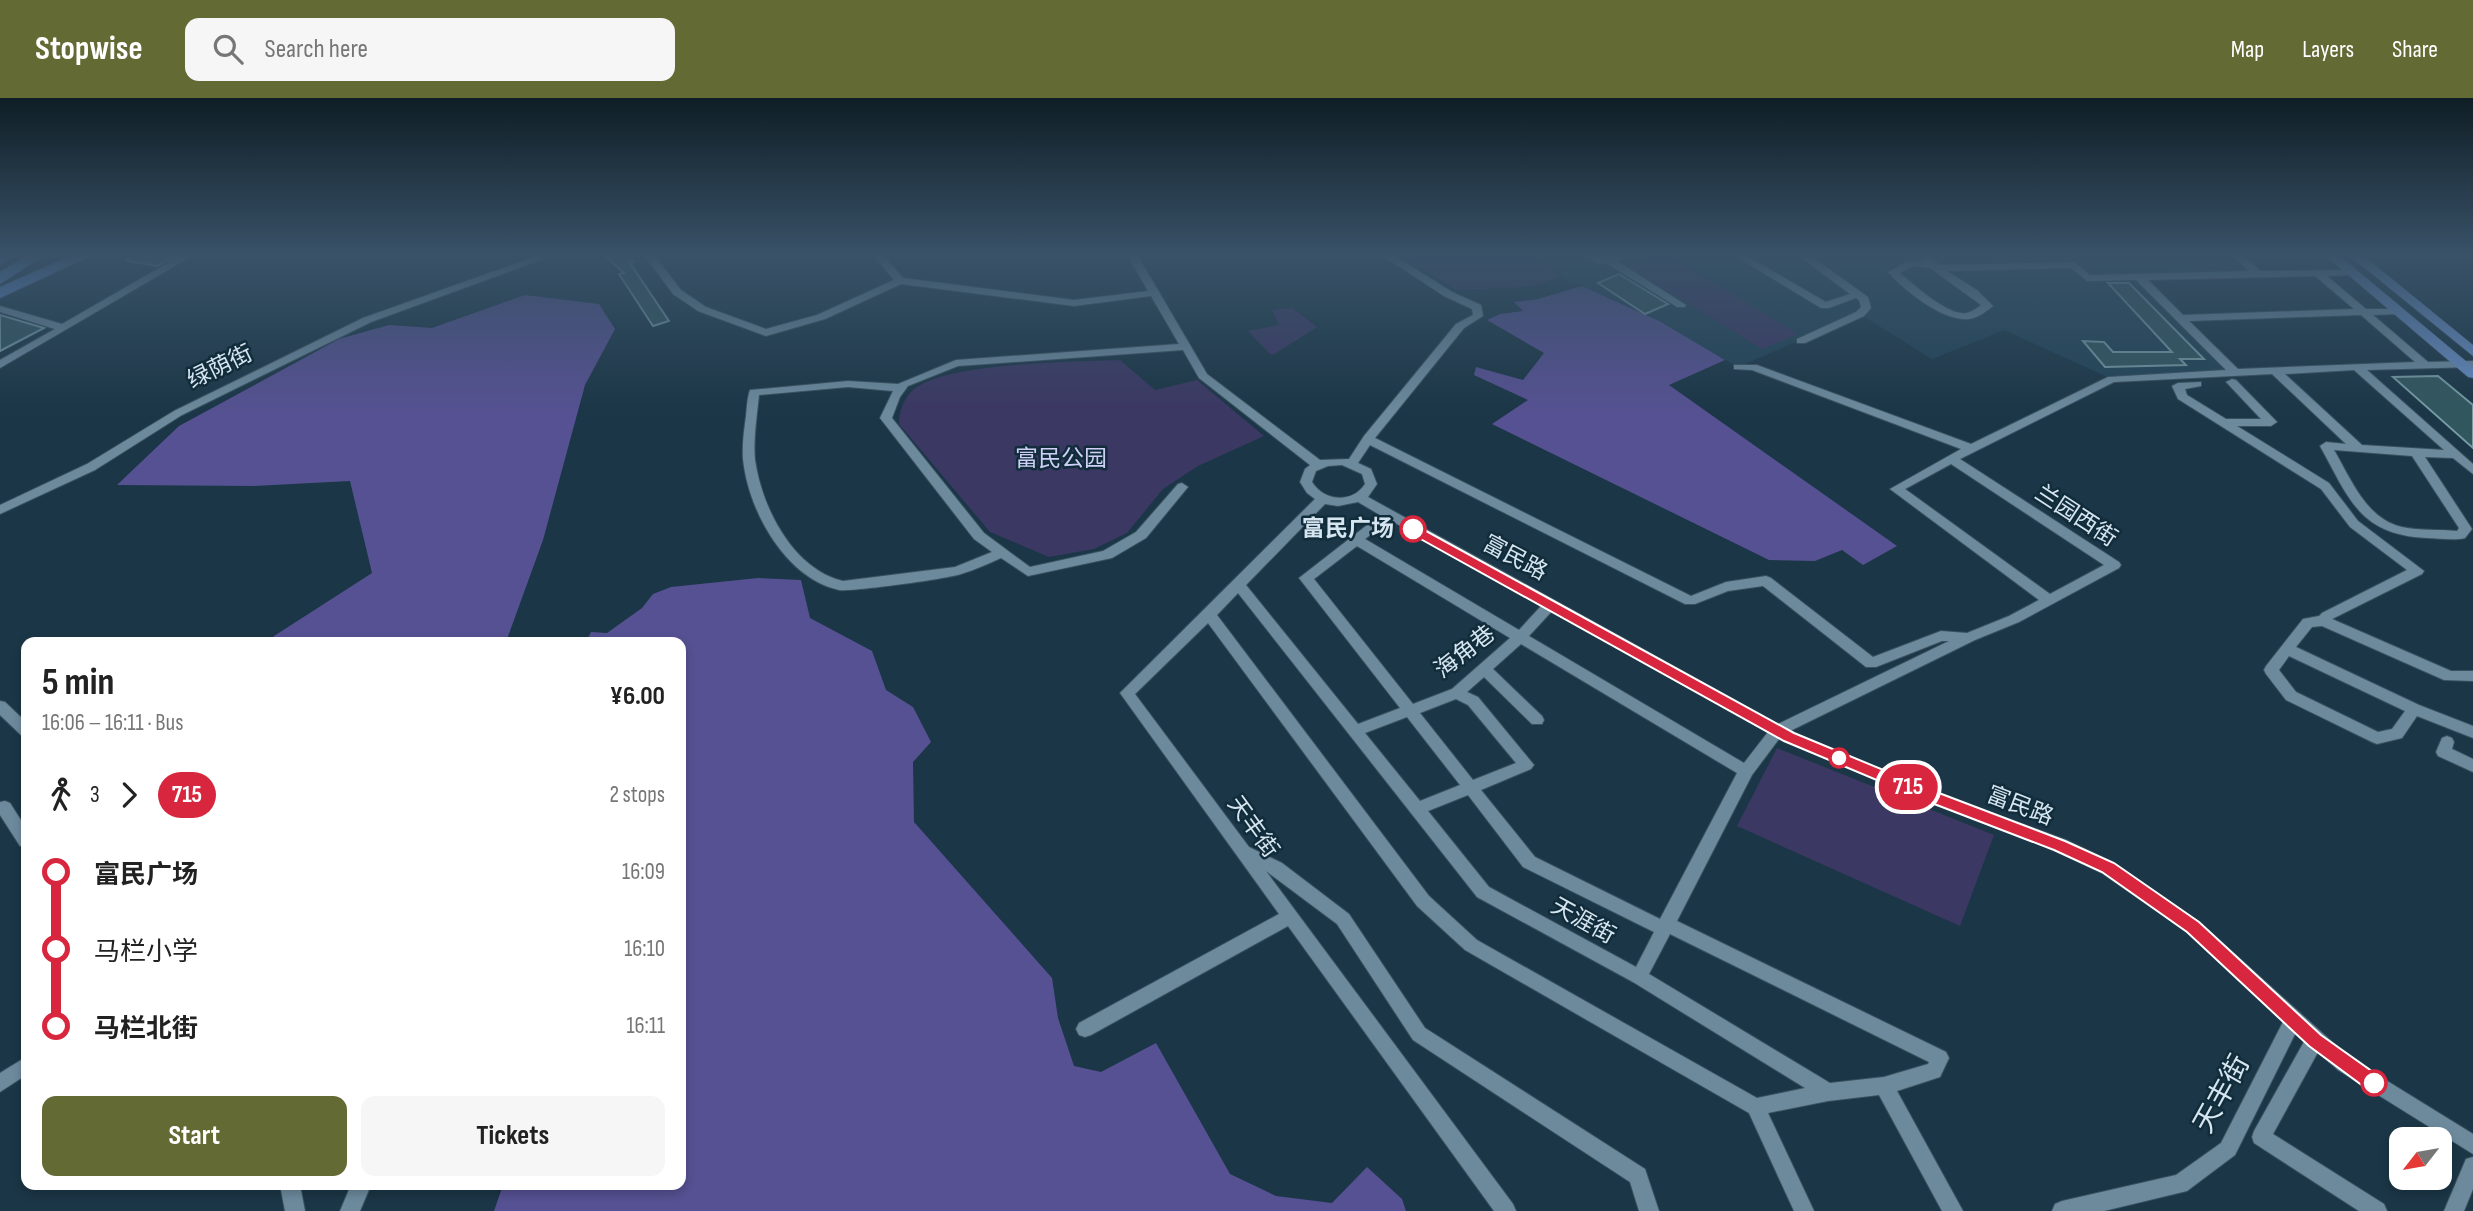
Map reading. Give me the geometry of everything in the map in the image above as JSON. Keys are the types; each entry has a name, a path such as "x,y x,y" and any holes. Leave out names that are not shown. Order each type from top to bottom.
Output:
{"main road":[{"path":"2394,308 2467,364 2473,374"},
{"path":"2419,308 2473,352"}],"street":[{"path":"0,365 98,308"},
{"name":"绿荫街","path":"0,510 91,467 178,413 367,320 401,308"},
{"path":"700,308 766,333 821,317 841,308"},
{"path":"1162,308 1195,366 1214,386 1318,465"},
{"path":"1352,463 1368,439 1460,326 1478,316 1477,308"},
{"path":"1801,341 1860,314 1866,308"},
{"path":"1944,308 1957,316 1972,316 1985,308"},
{"path":"2170,308 2271,422 2225,423"},
{"path":"2358,308 2426,365"},
{"path":"0,309 64,328"},
{"path":"2180,318 2398,311"},
{"path":"1002,553 957,571 828,586 782,546 754,483 749,457 754,393 848,384 901,388 956,363 1184,347"},
{"path":"2049,600 1896,489 2112,379 2233,378 2356,366 2467,364"},
{"path":"2356,366 2473,470"},
{"path":"1738,367 1754,367 1972,449"},
{"path":"2272,376 2358,448"},
{"path":"2233,378 2178,386 2182,397 2325,486 2354,524 2417,571 2327,616 2323,621"},
{"path":"901,388 886,418 979,536 1028,572 1107,555 1141,535 1182,487"},
{"path":"1368,439 1690,601 1726,587 1766,581 1871,663 1941,636 1970,637"},
{"path":"2416,452 2466,529 2460,535 2396,530 2381,524 2362,508 2326,446 2416,452 2456,455"},
{"name":"兰园西街","path":"1639,977 1746,771 1777,730 2049,600 2114,565 1951,459"},
{"path":"1335,461 1352,463 1371,478 1369,490 1360,498 1345,502 1323,498 1309,488 1306,482 1307,475 1318,465 1335,461"},
{"name":"天丰街","path":"1323,498 1127,693 1239,850 1506,1211"},
{"name":"富民路","path":"1360,498 1777,730 2108,868 2193,927 2344,1064 2473,1144"},
{"path":"1388,515 1306,578 1530,862 1940,1058 1934,1071 1884,1086 1828,1092 1756,1107"},
{"path":"1355,539 1746,771"},
{"name":"天涯街","path":"1238,584 1483,892 1639,977 1828,1092"},
{"name":"海角巷","path":"1355,732 1457,693 1520,637 1552,603"},
{"path":"1209,614 1423,901 1471,945 1756,1107 1804,1211"},
{"path":"2414,709 2397,734 2377,738 2291,695 2271,670 2308,622 2323,621 2449,676 2473,676"},
{"path":"2287,649 2414,709 2473,732"},
{"path":"1485,668 1537,720"},
{"path":"1417,809 1526,765 1472,701 1457,693"},
{"path":"0,706 21,726"},
{"path":"2446,742 2443,752 2473,766"},
{"path":"2,808 21,835"},
{"path":"1239,850 1276,868 1343,919 1419,1034 1638,1175 1649,1211"},
{"path":"1085,1029 1289,917"},
{"name":"天丰街","path":"2062,1211 2180,1184 2228,1149 2293,1020"},
{"path":"2315,1040 2261,1137 2376,1211"},
{"path":"0,1083 21,1068"},
{"path":"1884,1086 1953,1211"},
{"path":"2454,1211 2473,1166"},
{"path":"291,1190 295,1211"},
{"path":"350,1211 359,1190"}],"shaded area":[{"path":"489,308 602,308 615,329 585,385 543,540 508,637 274,637 372,573 350,481 254,486 117,485 179,426 339,339 389,325 432,328"},
{"path":"1520,308 1630,308 1659,321 1725,360 1669,385 1897,546 1863,565 1842,550 1815,561 1769,560 1492,424 1528,400 1474,375 1476,367 1523,380 1544,353 1487,320 1500,314 1523,311"},
{"path":"1631,308 2171,308 2235,373 2112,379 2004,330 1932,359 1860,314 1738,367"},
{"path":"758,578 801,580 810,618 872,651 886,690 913,707 931,742 913,762 914,822 1052,978 1058,1018 1074,1066 1101,1072 1156,1043 1230,1174 1276,1196 1332,1203 1367,1167 1402,1199 1406,1211 494,1211 501,1190 686,1190 686,637 588,637 591,632 607,633 642,608 653,594 671,587"}],"green space":[{"path":"1292,308 1317,327 1273,355 1248,331 1279,325 1272,310"},
{"path":"1695,308 1755,308 1798,334 1762,349"},
{"name":"富民公园","path":"1120,360 1155,390 1197,380 1264,436 1198,466 1163,489 1127,533 1094,549 1049,557 990,532 899,424 902,406 913,390 929,381 952,374 1011,365"},
{"path":"1777,748 1994,835 1960,926 1737,826"}],"building":[{"path":"641,308 660,308 669,321 653,326"},
{"path":"1636,308 1659,308 1645,314"},
{"path":"2131,308 2154,308 2204,359 2180,359 2186,365 2105,367 2083,341 2104,342 2113,352 2172,352"},
{"path":"0,315 44,328 0,351"},
{"path":"2438,376 2473,405 2473,448 2393,377"}],"bus line":[{"name":"715","path":"1413,529 1552,603 1789,737 1934,798 2060,845 2108,868 2193,927 2315,1040 2344,1064 2374,1083"}],"place":[{"name":"富民广场","path":"1413,529"}]}
